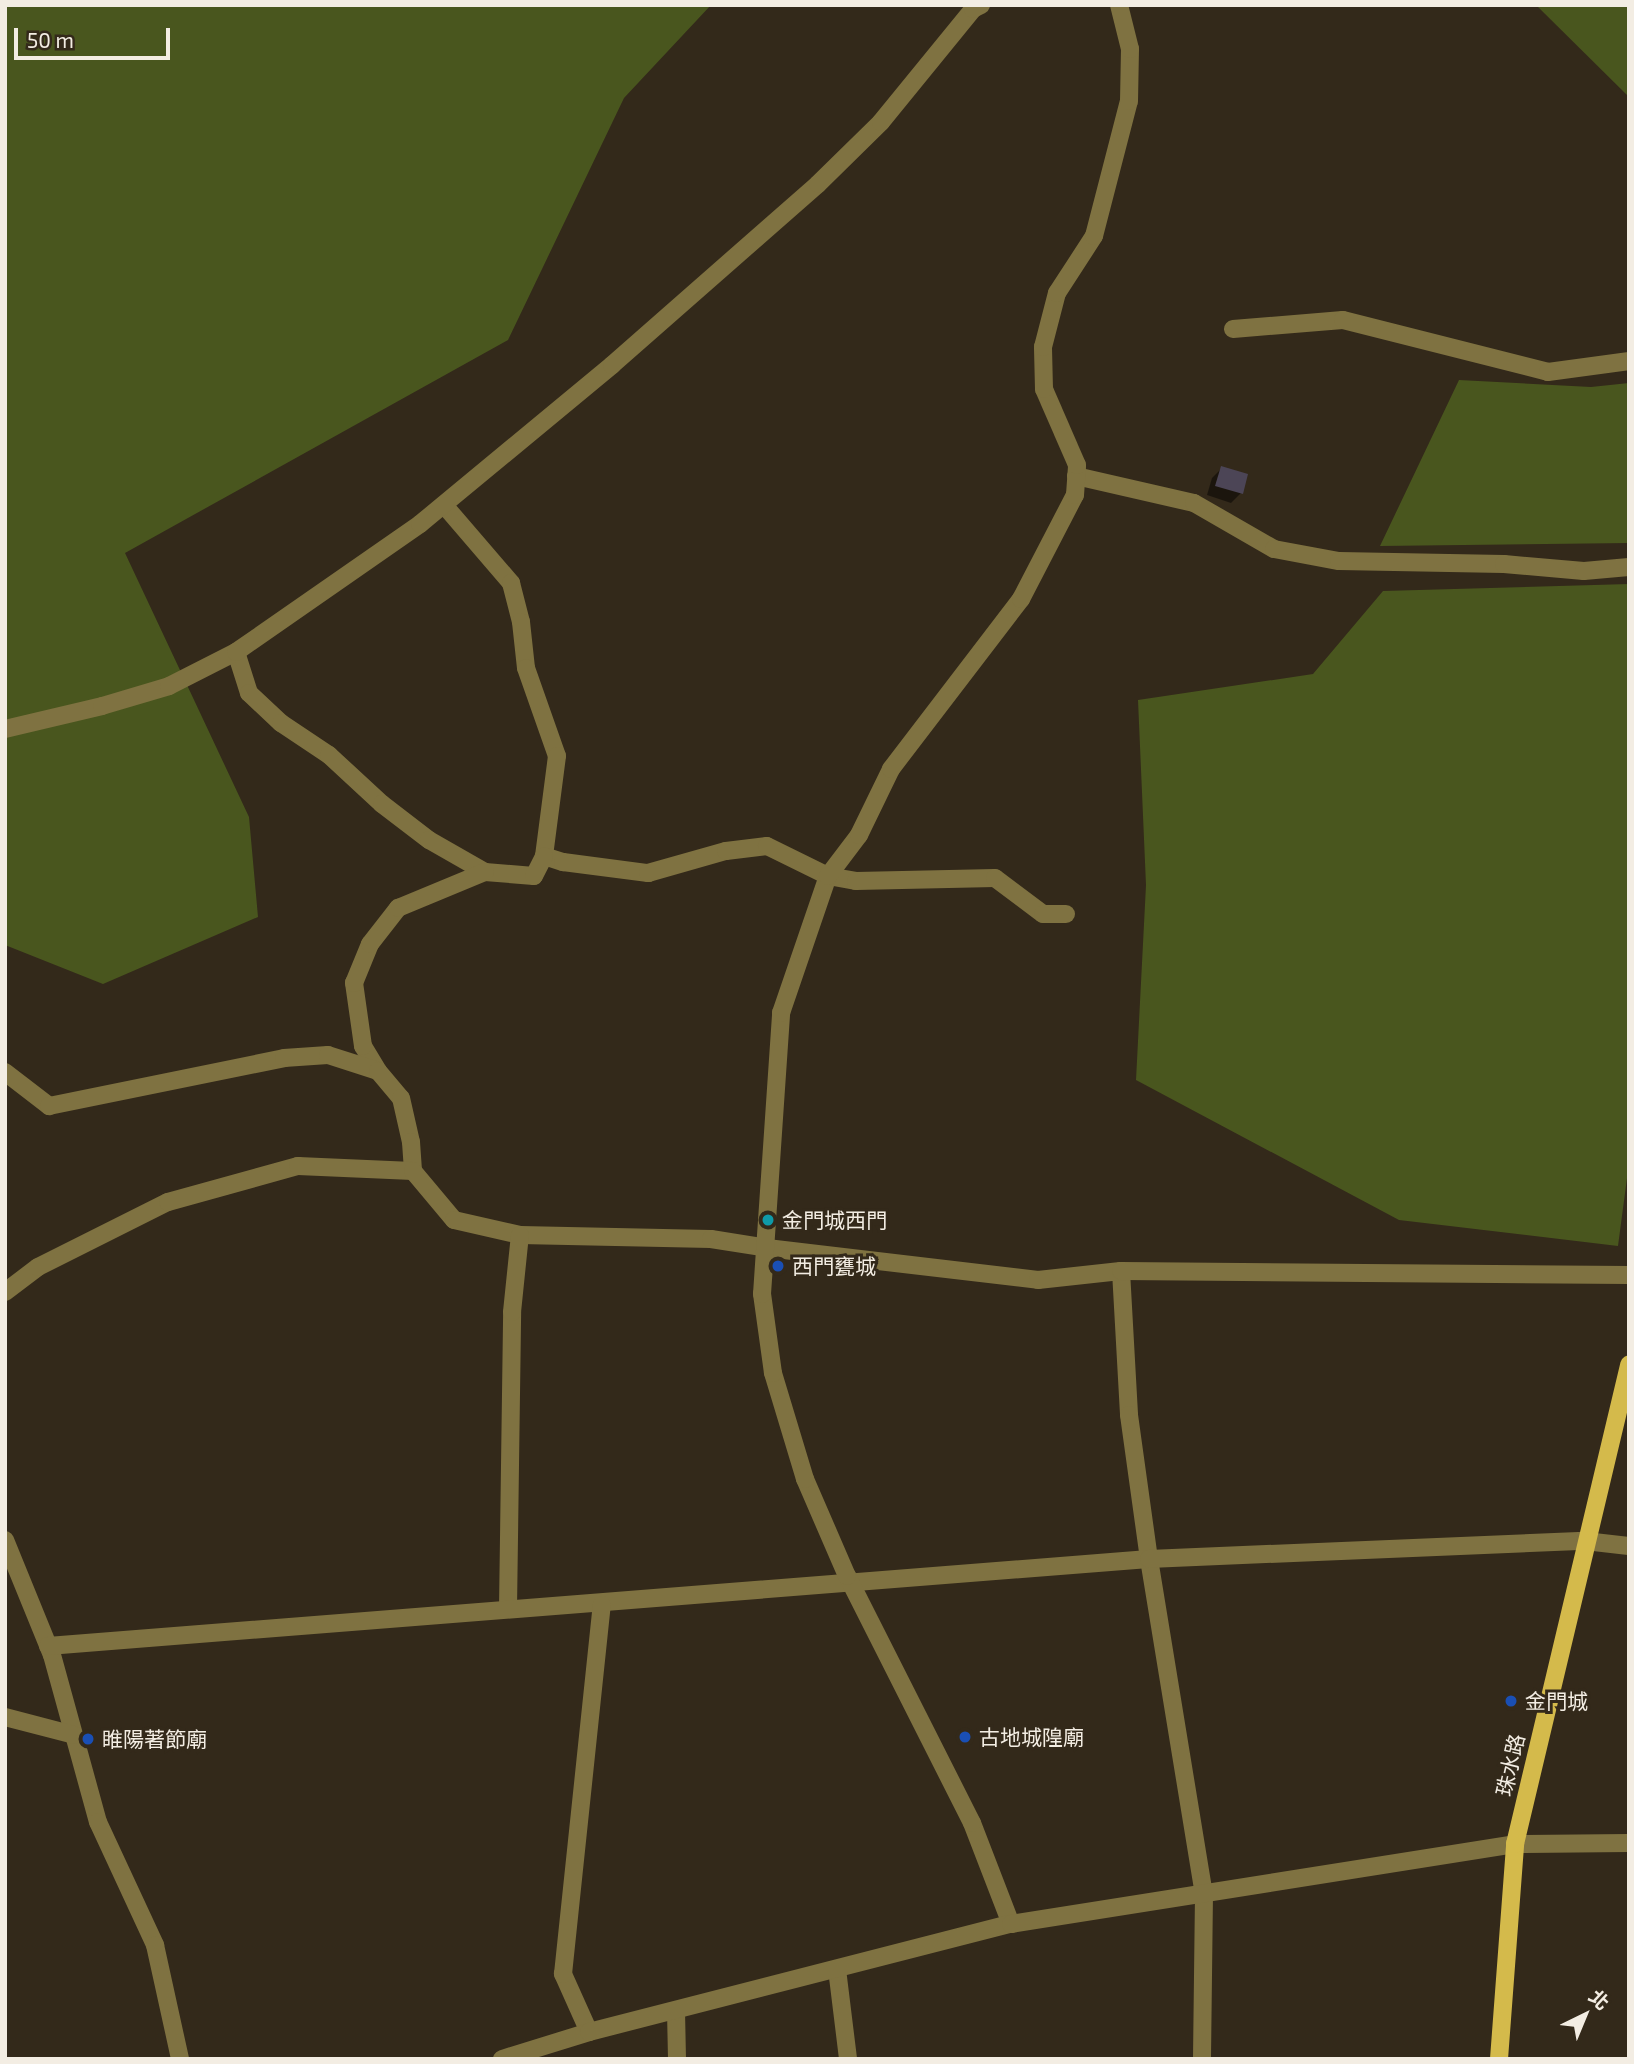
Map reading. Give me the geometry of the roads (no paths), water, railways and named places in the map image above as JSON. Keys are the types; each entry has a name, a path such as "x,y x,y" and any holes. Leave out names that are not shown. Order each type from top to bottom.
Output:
{"main road":[{"name":"珠水路","path":"1499,2059 1515,1844 1629,1364"}],"street":[{"path":"5,729 102,706 169,686 236,652 444,505 612,365 818,184 881,122 974,9 981,5"},
{"path":"1011,1924 972,1823 850,1583 805,1479 773,1373 762,1294 782,1013 828,876 859,835 891,769 1021,599 1075,495 1077,464 1044,389 1043,348 1056,293 1094,236 1129,101 1130,49 1119,5"},
{"path":"1233,329 1343,320 1548,372 1629,360"},
{"path":"1076,476 1195,503 1274,549 1339,561 1504,564 1584,571 1629,567"},
{"path":"236,652 249,693 281,723 329,755 382,804 429,840 485,872 534,876 544,856 557,756 526,668 521,622 511,583 444,505"},
{"path":"544,856 564,862 649,873 726,851 767,846 828,876 856,881 995,878 1043,914 1066,914"},
{"path":"485,872 398,908 370,944 354,983 363,1046 378,1071 401,1098 411,1142 413,1171 454,1220 520,1235 711,1239 1038,1280 1121,1271 1629,1275"},
{"path":"5,1072 49,1107 284,1058 328,1055 378,1071"},
{"path":"5,1292 38,1267 168,1202 298,1166 413,1171"},
{"path":"508,1609 512,1312 520,1235"},
{"path":"1121,1271 1129,1415 1149,1559 1205,1894 1202,2059"},
{"path":"5,1540 48,1646 98,1822 155,1945 180,2059"},
{"path":"48,1646 508,1609 602,1605 1149,1559 1585,1541 1629,1546"},
{"path":"589,2032 563,1974 602,1605"},
{"path":"5,1717 74,1735"},
{"path":"502,2059 589,2032 1011,1924 1515,1844 1629,1843"},
{"path":"837,1969 848,2059"},
{"path":"676,2011 677,2059"}],"place":[{"name":"金門城西門","path":"768,1220"},
{"name":"西門甕城","path":"778,1266"},
{"name":"金門城","path":"1511,1701"},
{"name":"古地城隍廟","path":"965,1737"},
{"name":"睢陽著節廟","path":"88,1739"}]}
